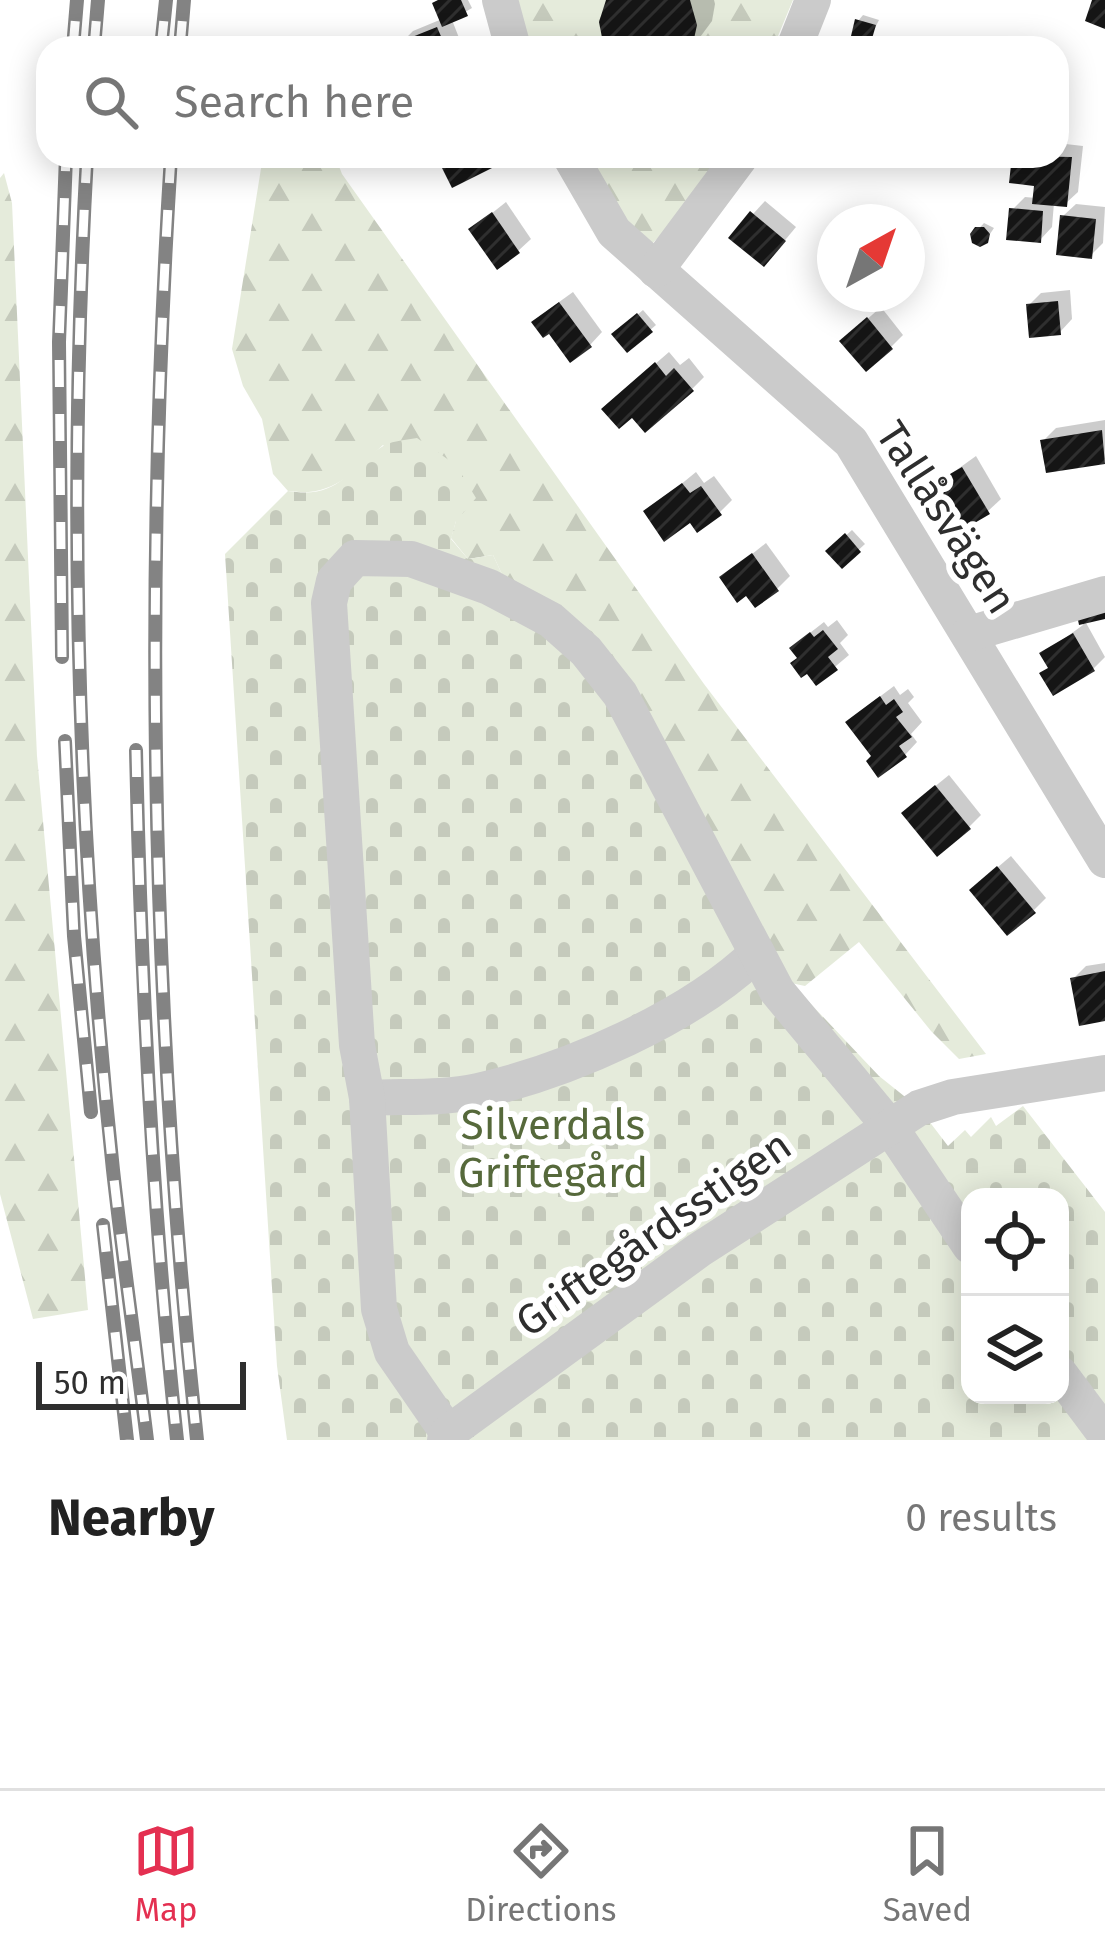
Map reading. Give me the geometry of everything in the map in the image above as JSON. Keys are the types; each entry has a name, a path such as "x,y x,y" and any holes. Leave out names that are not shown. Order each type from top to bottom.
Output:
{"street":[{"path":"500,0 510,36"},
{"path":"799,36 813,0"},
{"name":"Tallåsvägen","path":"577,168 614,232 851,442 1105,860"},
{"path":"656,269 732,168"},
{"path":"447,1436 392,1352 379,1309 329,603 334,581 356,558 411,559 489,587 551,620 586,652 620,694 777,991 905,1117 961,1228"},
{"path":"969,634 1105,593"},
{"path":"367,1098 475,1092 557,1065 672,1018 729,980 757,953"},
{"name":"Griftegårdsstigen","path":"447,1436 699,1250 905,1117 953,1097 1105,1073"},
{"path":"1069,1386 1105,1435"}],"green space":[{"path":"506,0 793,0 778,36 515,36"},
{"path":"261,168 340,168 704,684 986,1054 959,1059 859,942 805,986 791,983 507,585 493,555 468,559 451,538 456,521 383,445 329,487 288,491 273,474 262,419 243,386 232,349"},
{"path":"586,168 714,168 680,215 649,247"},
{"path":"4,173 12,203 37,756 88,1310 33,1319 0,1194 0,178"},
{"name":"Silverdals Griftegård","path":"417,438 456,465 476,498 456,521 451,539 468,559 493,555 507,585 603,637 791,983 879,1076 919,1108 948,1146 965,1130 971,1137 991,1117 996,1126 1023,1106 1105,1212 1105,1440 287,1440 277,1366 225,554 288,491 330,488 392,442"}],"building":[{"path":"461,0 468,16 442,27 432,3"},
{"path":"606,0 690,0 697,25 695,36 602,36 599,22"},
{"path":"1092,0 1105,0 1105,29 1085,21"},
{"path":"855,19 876,25 873,36 851,36"},
{"path":"437,27 441,36 414,36"},
{"path":"1072,157 1067,207 1032,204 1034,186 1009,183 1011,168 1069,168"},
{"path":"442,168 492,168 452,188"},
{"path":"1009,208 1043,211 1041,243 1006,240"},
{"path":"750,211 786,241 764,267 728,238"},
{"path":"492,212 520,253 497,270 468,229"},
{"path":"1060,215 1096,219 1092,259 1056,255"},
{"path":"975,227 984,227 990,234 988,243 980,247 972,243 970,234"},
{"path":"1058,301 1061,335 1029,338 1026,304"},
{"path":"559,302 592,347 570,363 549,334 543,338 531,322"},
{"path":"637,313 653,332 627,353 611,334"},
{"path":"867,317 893,349 866,372 839,341"},
{"path":"655,362 666,376 674,368 694,391 645,433 632,418 619,429 601,409"},
{"path":"1102,430 1105,464 1046,473 1040,440"},
{"path":"962,467 990,514 954,535 926,488"},
{"path":"682,483 690,493 701,486 722,515 697,533 690,523 664,542 643,511"},
{"path":"845,533 861,552 842,569 825,551"},
{"path":"752,553 779,591 755,608 746,596 737,603 719,577"},
{"path":"1105,603 1105,619 1079,625 1076,610"},
{"path":"823,630 838,649 828,657 838,670 816,686 807,674 801,678 790,663 797,658 789,648 810,632 814,637"},
{"path":"1073,633 1095,671 1053,696 1039,673 1048,668 1039,653"},
{"path":"880,696 886,705 894,699 903,712 896,717 912,737 899,746 907,757 878,778 866,761 871,756 845,722"},
{"path":"935,785 971,829 937,857 901,813"},
{"path":"997,866 1036,913 1007,936 969,890"},
{"path":"1105,971 1105,1021 1079,1026 1070,978"}],"railway":[{"path":"74,36 77,0"},
{"path":"95,36 98,0"},
{"path":"162,36 166,0"},
{"path":"181,36 184,0"},
{"path":"62,657 59,342 66,168"},
{"path":"86,168 77,536 84,790 113,1170 147,1440"},
{"path":"170,168 157,478 157,799 170,1120 197,1440"},
{"path":"65,741 74,936 91,1112"},
{"path":"136,750 149,1095 177,1440"},
{"path":"103,1225 127,1440"}]}
